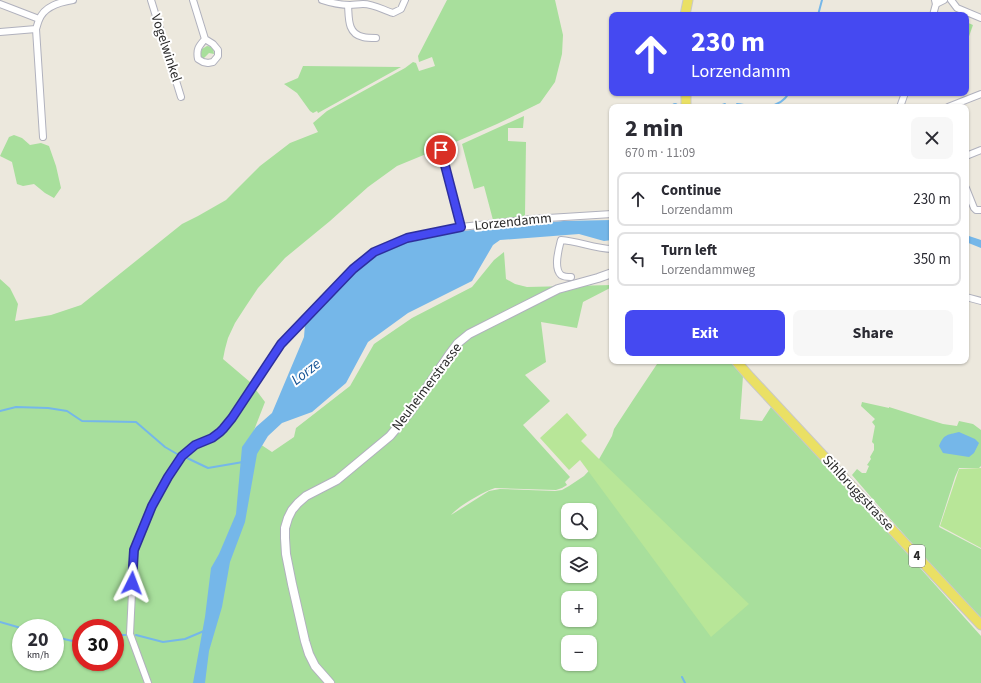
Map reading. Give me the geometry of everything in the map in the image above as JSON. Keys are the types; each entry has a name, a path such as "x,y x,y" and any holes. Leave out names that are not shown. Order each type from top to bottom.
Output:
{"main road":[{"path":"686,12 688,0"},
{"name":"Sihlbruggstrasse","path":"739,364 981,625"}],"street":[{"path":"43,137 36,29 39,19 53,5 73,0"},
{"name":"Vogelwinkel","path":"151,0 181,97"},
{"path":"194,0 205,39"},
{"path":"322,0 332,4 363,4 374,6 393,13 401,9 406,0"},
{"path":"933,12 935,2 944,0"},
{"path":"951,0 957,8 967,12"},
{"path":"0,4 39,19"},
{"path":"348,5 349,24 351,30 362,37 376,38"},
{"path":"969,13 981,18"},
{"path":"0,32 36,29"},
{"path":"956,104 981,94"},
{"path":"441,150 461,227"},
{"path":"969,155 981,150"},
{"path":"969,196 974,208 976,210 981,210"},
{"name":"Lorzendamm","path":"148,683 130,634 134,550 152,506 168,477 182,456 195,445 212,438 223,429 232,418 281,344 353,269 374,252 407,238 461,227 532,219 609,214"},
{"path":"571,277 563,276 559,272 557,257 561,240 609,249"},
{"name":"Neuheimerstrasse","path":"330,683 315,666 309,654 292,584 286,554 285,538 287,523 292,510 306,496 337,480 390,436 410,412 427,385 449,355 469,334 558,289 609,274"},
{"path":"969,298 981,302"}],"green space":[{"path":"447,0 555,0 563,35 562,54 555,82 540,103 444,147 441,140 437,137 426,142 431,152 397,166 368,187 285,258 258,288 235,323 228,338 223,359 250,382 265,402 251,438 272,452 294,437 296,428 350,386 374,344 412,318 472,287 494,260 504,252 506,279 515,284 527,287 609,285 609,289 583,302 577,328 541,322 546,362 525,375 550,401 523,425 570,477 565,482 567,485 556,490 495,488 472,499 451,515 489,491 500,489 555,491 562,490 584,476 598,461 612,436 614,429 657,364 733,364 743,376 740,419 762,421 771,407 843,482 981,636 981,683 0,683 0,279 10,288 18,304 15,321 51,315 81,305 182,224 226,200 260,166 290,143 318,132 313,123 327,111 405,68 413,62 416,63 419,71 435,66 432,57 419,62 418,56"},
{"path":"969,23 973,25 969,36"},
{"path":"207,46 213,47 214,54 209,53 201,59 200,55 202,49"},
{"path":"303,66 401,67 318,113 317,111 313,113 297,93 284,84 298,78"},
{"path":"524,116 523,128 508,128 508,141 526,142 525,215 522,217 493,220 484,186 474,189 462,144"},
{"path":"14,135 22,138 30,145 41,143 49,146 56,166 61,188 54,198 34,184 23,186 17,184 12,162 0,156 9,137"},
{"path":"862,402 889,407 943,424 957,426 959,421 973,424 981,430 981,466 979,468 959,468 939,527 981,549 981,621 852,475 857,469 862,473 866,473 869,466 867,465 874,450 874,444 872,442 875,426 872,422 875,419 861,406"},
{"path":"567,413 587,435 581,441 749,604 711,637 580,460 569,470 540,438"},
{"path":"981,468 981,548 940,526 959,469"}],"water":[{"name":"Lorze","path":"609,220 609,240 604,241 579,234 500,240 493,245 472,281 408,313 368,342 346,383 312,412 282,423 268,436 257,454 245,522 230,562 222,607 209,651 205,683 193,683 205,617 211,568 219,554 236,514 242,447 256,427 272,413 304,337 305,324 356,270 378,254 402,244 462,231 563,221"},
{"path":"969,236 981,240 981,248 969,243"},
{"path":"959,432 975,439 979,443 974,453 969,457 943,453 939,446 946,436"}],"waterway":[{"path":"819,12 822,0"},
{"path":"776,104 779,103 786,96"},
{"path":"0,411 16,407 48,408 67,411 82,421 136,422 165,447 177,454"},
{"path":"187,458 208,468 243,462"},
{"path":"0,622 12,625"},
{"path":"136,635 163,642 185,639 204,631"},
{"path":"64,639 72,641"},
{"path":"682,677 685,683"}],"route":[{"path":"132,583 134,550 152,506 168,477 182,456 195,445 212,438 223,429 232,418 281,344 353,269 374,252 407,238 461,227 441,150"}]}
